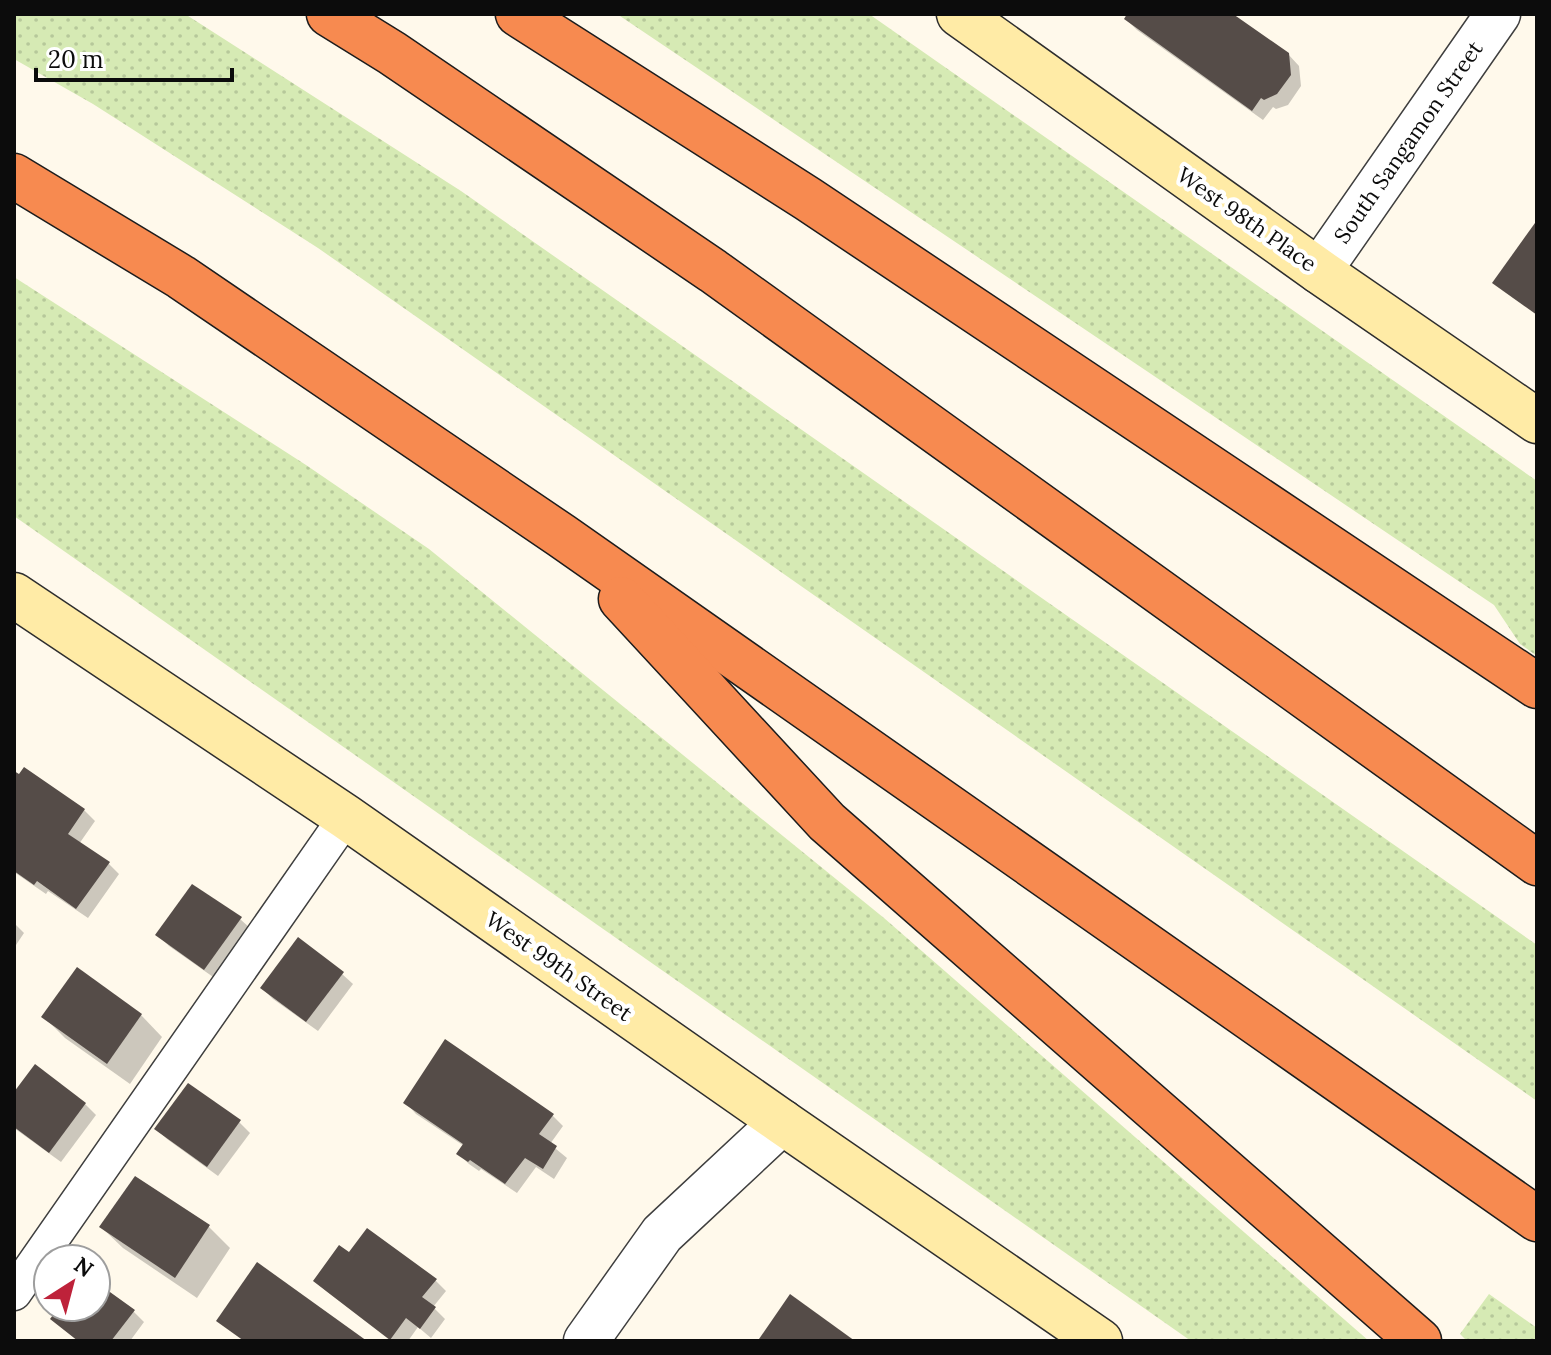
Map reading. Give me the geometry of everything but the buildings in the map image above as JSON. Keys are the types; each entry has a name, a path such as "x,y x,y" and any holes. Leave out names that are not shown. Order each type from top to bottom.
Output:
{"highway":[{"path":"329,14 392,53 713,271 1537,863"},
{"path":"518,14 822,207 1537,686"},
{"path":"14,176 181,277 562,536 1537,1219"},
{"path":"562,536 827,822 1419,1341"}],"street":[{"name":"West 98th Place","path":"959,14 1319,271 1537,421"},
{"name":"South Sangamon Street","path":"1319,271 1498,14"},
{"name":"West 99th Street","path":"14,595 346,817 1100,1341"},
{"path":"586,1341 662,1234 782,1122"}],"lane":[{"path":"14,1293 346,817"}],"green space":[{"path":"14,14 185,14 461,191 1537,945 1537,1101 318,248 93,104 14,59"},
{"path":"617,14 869,14 1537,481 1537,656 1520,644 1494,605"},
{"path":"14,277 306,465 429,549 884,918 1369,1341 1191,1341 14,516"},
{"path":"1489,1294 1537,1328 1537,1341 1467,1341 1460,1334"}]}
